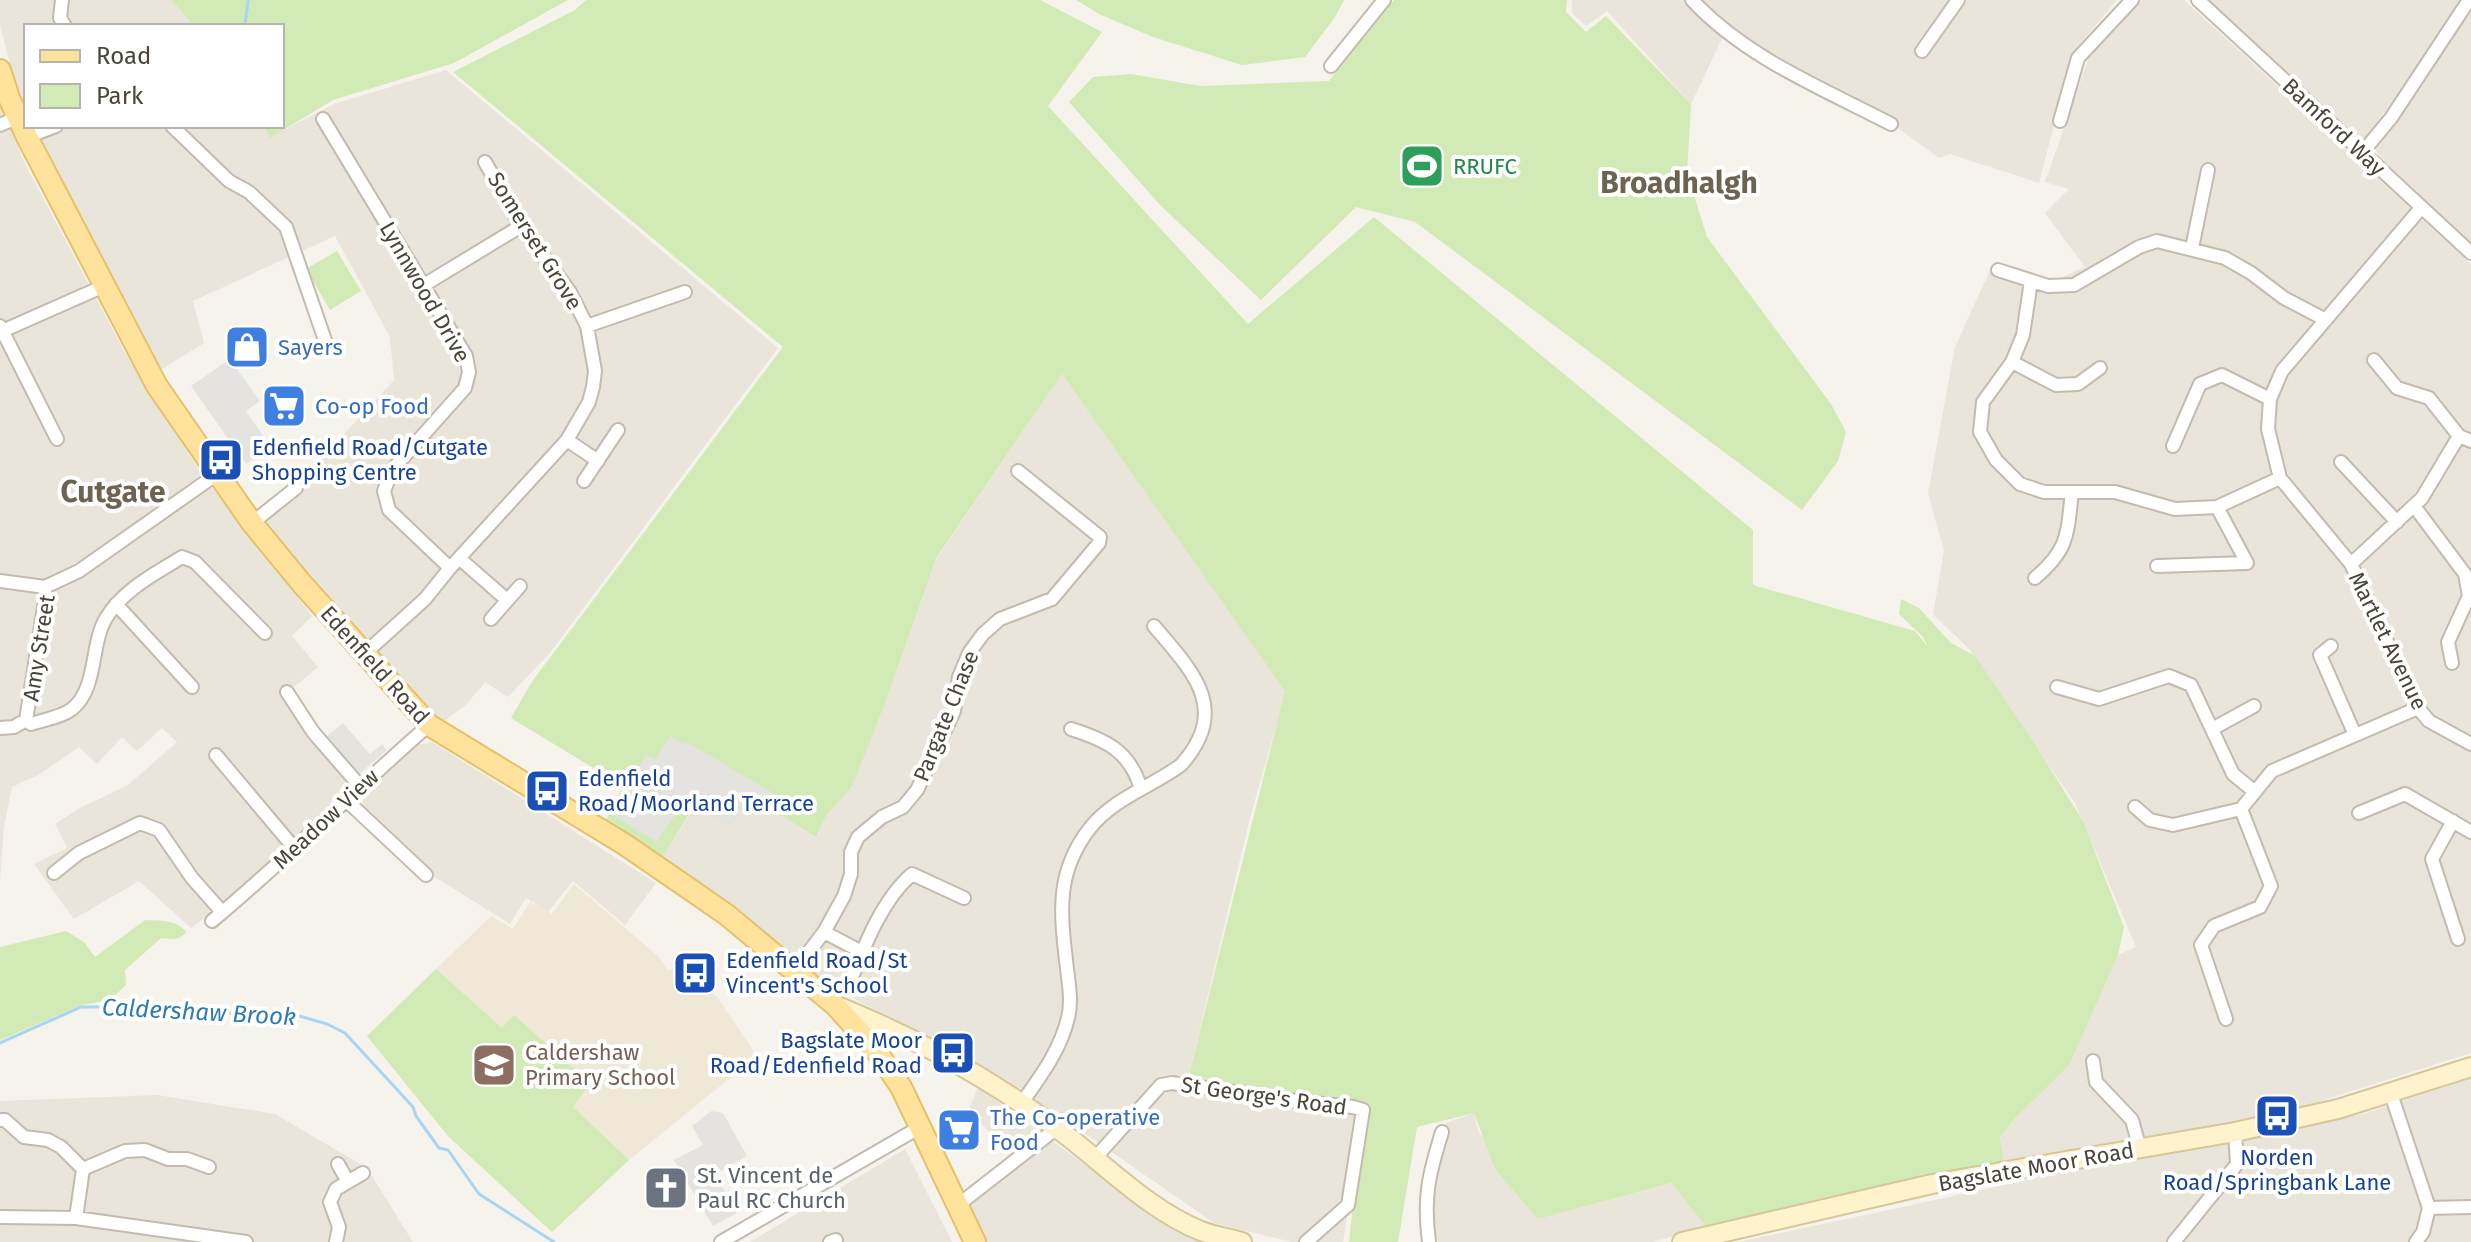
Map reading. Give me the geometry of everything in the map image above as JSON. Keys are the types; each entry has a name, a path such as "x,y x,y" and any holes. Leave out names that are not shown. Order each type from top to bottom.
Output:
{"main road":[{"name":"Edenfield Road","path":"0,70 9,121 27,137 157,386 252,523 363,655 429,725 624,844 727,915 835,1005 875,1049 901,1087 975,1242"}],"street":[{"path":"62,0 60,18 64,24"},
{"path":"1331,66 1384,0"},
{"path":"1692,0 1714,23 1765,60 1891,124"},
{"path":"1922,51 1958,0"},
{"path":"2060,121 2078,58 2132,0"},
{"name":"Bamford Way","path":"2198,0 2471,253"},
{"path":"2362,153 2391,118 2469,0"},
{"name":"Lynnwood Drive","path":"323,119 466,356 469,372 465,388 392,470 384,491 389,510 450,568"},
{"path":"27,137 51,128"},
{"path":"174,128 229,181 249,192 286,227 327,346"},
{"name":"Somerset Grove","path":"363,655 425,599 567,440 589,402 593,387 595,371 587,326 570,292 521,226 485,162"},
{"path":"2192,248 2208,170"},
{"name":"Martlet Avenue","path":"2421,208 2282,371 2270,399 2268,429 2280,478 2351,564 2418,708 2429,721 2471,744"},
{"path":"424,285 521,226"},
{"path":"1998,270 2048,286 2074,285 2139,247 2157,241 2225,258 2284,298 2324,319"},
{"path":"2031,281 2023,335 2012,362 1983,402 1980,432 1996,460 2020,484 2044,492 2115,492 2175,509 2217,507 2280,478"},
{"path":"57,439 1,329 104,286"},
{"path":"587,326 685,292"},
{"path":"2351,564 2422,498 2465,438 2429,398 2397,388 2374,360"},
{"path":"2012,362 2056,385 2078,384 2100,368"},
{"path":"2173,446 2200,384 2222,375 2270,399"},
{"path":"584,481 618,430"},
{"path":"567,440 598,461"},
{"path":"2341,462 2397,522"},
{"name":"Pargate Chase","path":"795,970 824,932 844,896 851,874 851,852 858,837 882,817 903,807 917,790 954,711 959,677 969,653 983,634 1000,619 1052,599 1099,543 1100,537 1018,471"},
{"name":"Amy Street","path":"26,720 45,587 79,571 217,474"},
{"path":"252,523 296,488"},
{"path":"2035,578 2055,560 2067,534 2072,492"},
{"path":"2414,506 2465,574 2469,596 2448,642 2452,663"},
{"path":"2217,507 2247,563"},
{"path":"0,728 14,727 26,720 31,724 71,709 86,689 104,621 116,604 132,589 182,557 188,557 265,633"},
{"path":"459,558 507,600"},
{"path":"2157,566 2261,560"},
{"path":"0,581 45,587"},
{"path":"491,619 520,586"},
{"path":"116,604 192,687"},
{"path":"1021,1104 1050,1063 1068,1016 1070,995 1060,913 1066,875 1081,841 1112,806 1169,774 1190,755 1204,730 1204,697 1196,677 1154,626"},
{"path":"2331,646 2320,655 2355,735"},
{"path":"2057,687 2099,699 2169,676 2191,685 2233,774 2255,792"},
{"path":"287,692 313,732 359,785"},
{"path":"2212,729 2254,706"},
{"path":"2135,807 2150,820 2173,825 2241,809 2272,771 2418,708"},
{"name":"Meadow View","path":"54,873 79,853 140,823 159,830 217,916 295,849 359,785 429,725"},
{"path":"1071,729 1112,745 1130,765 1141,789"},
{"path":"216,755 295,849"},
{"path":"2359,813 2405,794 2471,832"},
{"path":"345,799 426,875"},
{"path":"2226,1019 2201,945 2214,926 2260,907 2271,886 2241,809"},
{"path":"2453,821 2432,859 2458,939"},
{"path":"852,977 897,887 912,874 964,898"},
{"path":"824,932 862,952"},
{"path":"835,1005 956,1062 1057,1128 1198,1236 1242,1242"},
{"path":"875,1049 897,1032"},
{"path":"2093,1061 2096,1082 2132,1120 2140,1149"},
{"name":"Bagslate Moor Road","path":"1682,1242 1932,1184 2235,1132 2338,1109 2471,1067"},
{"name":"St George's Road","path":"1095,1158 1161,1085 1172,1083 1363,1110 1348,1205 1306,1242"},
{"path":"2391,1094 2429,1208 2427,1221 2416,1242"},
{"path":"0,1120 5,1120 24,1137 48,1140 61,1147 83,1169"},
{"path":"721,1242 922,1126"},
{"path":"958,1205 1057,1128"},
{"path":"1429,1242 1425,1211 1428,1176 1442,1132"},
{"path":"2178,1240 2237,1164 2235,1132"},
{"path":"83,1169 125,1151 145,1150 168,1159 187,1159 209,1167"},
{"path":"338,1164 348,1182"},
{"path":"76,1218 83,1169"},
{"path":"336,1242 339,1227 330,1202 336,1189 363,1173"},
{"path":"2429,1208 2471,1207"},
{"path":"0,1217 76,1218 246,1242"},
{"path":"140,1242 143,1227"}],"shaded area":[{"path":"0,0 171,0 192,24 24,24 24,105 16,87 0,25"},
{"path":"1572,0 2117,0 2073,52 2039,183 1950,154 1939,158 1865,104 1755,48 1727,28 1691,104 1607,11 1586,26 1572,13"},
{"path":"2141,0 2184,0 2471,264 2471,1053 2305,1106 2155,1140 2004,1162 2000,1137 2039,1090 2070,1064 2118,955 2136,947 2075,803 1969,649 1933,614 1944,551 1928,493 1955,347 1991,268 2058,279 2085,267 2045,213 2069,189 2045,182 2089,57"},
{"path":"2209,0 2462,0 2362,144"},
{"path":"2471,10 2471,246 2380,167 2376,149"},
{"path":"446,70 778,348 550,653 508,697 485,682 466,705 440,724 254,517 299,483 394,380 390,337 335,236 193,301 204,343 159,371 66,196 35,128 265,128 270,137 334,104"},
{"path":"0,101 23,160 125,353 203,476 312,616 292,636 318,667 282,697 360,791 215,930 206,917 191,928 139,881 74,919 34,864 67,848 55,824 128,785 177,742 162,728 137,751 122,737 97,764 79,747 40,774 12,787 4,827 0,881"},
{"path":"230,359 260,401 246,411 271,447 246,464 191,386"},
{"path":"1062,374 1286,691 1250,818 1189,1075 1301,1098 1364,1105 1343,1242 1292,1242 1214,1223 1015,1085 816,978 740,910 663,857 696,804 749,794 817,836 826,816 852,787 937,558"},
{"path":"343,723 370,754 382,744 387,750 358,775 325,738"},
{"path":"670,736 684,744 685,741 790,803 783,815 749,795 730,826 687,798 656,842 612,814 646,755 655,760"},
{"path":"432,742 656,883 625,925 573,881 548,912 526,898 510,924 427,872 362,807 364,793 413,746"},
{"name":"Caldershaw Primary School","path":"574,884 659,957 668,970 681,965 718,998 757,1056 629,1160 552,1232 448,1136 367,1036 491,916 513,929 530,902 552,914"},
{"path":"2471,1076 2471,1242 1738,1242 2093,1166 2367,1113"},
{"path":"978,1087 1181,1234 1203,1242 983,1242 963,1197 1011,1158 969,1109"},
{"path":"157,1095 275,1114 367,1168 413,1242 0,1242 0,1101"},
{"path":"711,1111 723,1113 747,1156 715,1174 737,1213 713,1226 674,1160 703,1145 692,1126"},
{"path":"1474,1113 1478,1130 1538,1219 1673,1183 1707,1228 1652,1242 1438,1242 1429,1209 1446,1123"},
{"path":"905,1149 952,1242 750,1242"}],"green space":[{"path":"171,0 568,0 454,63 333,100 270,138 265,128 284,128 284,24 192,24"},
{"path":"586,0 1040,0 1102,32 1048,106 1248,324 1374,217 1753,530 1753,585 1915,631 1929,648 1922,636 1899,614 1901,599 1919,608 1951,643 1975,656 2033,741 2083,821 2124,927 2118,955 2070,1064 2000,1137 2004,1162 1707,1228 1672,1183 1538,1219 1495,1169 1474,1113 1417,1127 1398,1242 1349,1242 1364,1106 1301,1098 1189,1075 1285,691 1062,374 937,557 852,787 826,816 816,837 750,795 730,826 695,804 663,857 605,822 623,786 511,718 531,683 783,347 453,72 575,10"},
{"path":"1076,0 1344,0 1305,57 1242,65 1153,37 1101,15"},
{"path":"1394,0 1567,0 1566,12 1586,32 1606,16 1691,104 1687,173 1707,237 1831,404 1846,432 1838,461 1802,510 1415,222 1356,207 1261,300 1161,206 1069,102 1093,77 1131,74 1200,86 1329,81"},
{"path":"337,251 361,291 330,310 306,269"},
{"path":"145,920 173,923 186,932 178,938 161,938 125,970 126,985 110,1000 82,1005 0,1040 0,947 66,931 84,942 95,957"},
{"path":"436,969 502,1028 514,1015 590,1083 573,1107 629,1160 552,1232 448,1136 367,1036"}],"waterway":[{"path":"245,24 248,0"},
{"name":"Caldershaw Brook","path":"0,1043 81,1007 113,1003 159,1013 289,1013 327,1024 345,1033 413,1107 439,1148 448,1150 479,1194 554,1242"}],"place":[{"name":"RRUFC","path":"1422,166"},
{"name":"Sayers","path":"247,347"},
{"name":"Co-op Food","path":"284,406"},
{"name":"Edenfield Road/Cutgate Shopping Centre","path":"221,460"},
{"name":"Edenfield Road/Moorland Terrace","path":"547,791"},
{"name":"Edenfield Road/St Vincent's School","path":"695,973"},
{"name":"Bagslate Moor Road/Edenfield Road","path":"953,1053"},
{"name":"Caldershaw Primary School","path":"494,1065"},
{"name":"Norden Road/Springbank Lane","path":"2277,1116"},
{"name":"The Co-operative Food","path":"959,1130"},
{"name":"St. Vincent de Paul RC Church","path":"666,1188"}],"district":[{"name":"Broadhalgh","path":"1679,183"},
{"name":"Cutgate","path":"113,492"}]}
